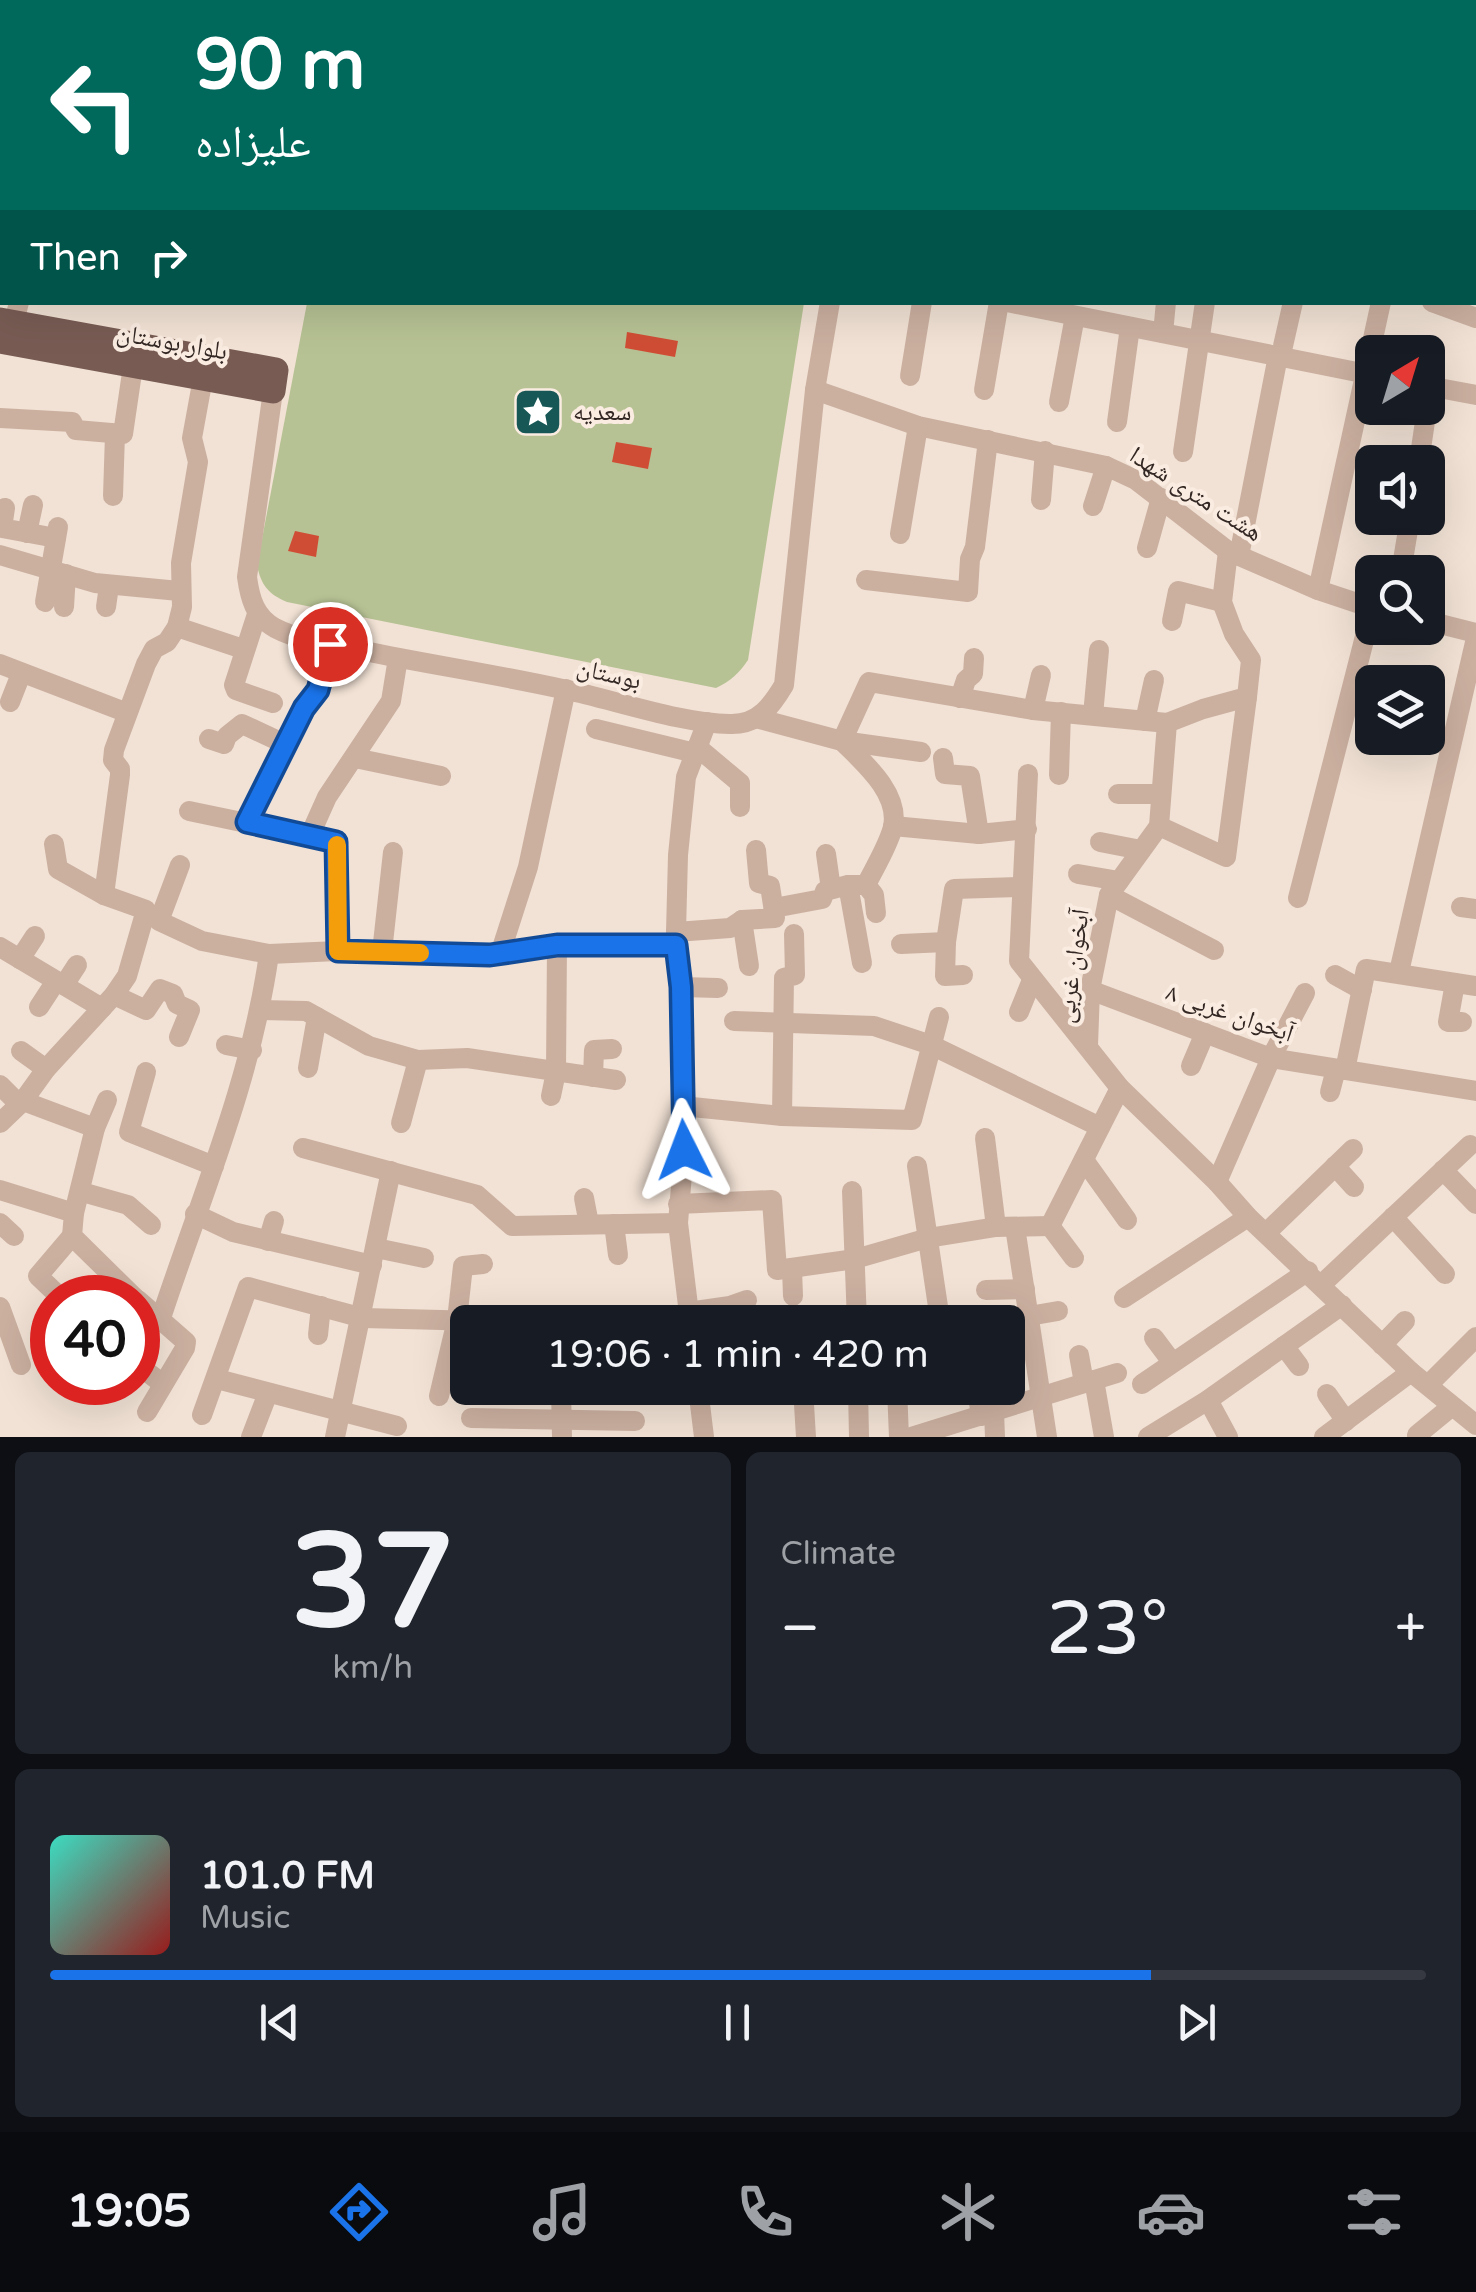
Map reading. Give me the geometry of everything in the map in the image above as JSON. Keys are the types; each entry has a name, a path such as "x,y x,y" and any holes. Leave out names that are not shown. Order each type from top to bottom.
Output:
{"main road":[{"name":"بلوار بوستان","path":"8,322 133,366 202,378 275,380"},
{"name":"بلوار بوستان","path":"8,322 275,380"}],"street":[{"path":"756,718 770,708 784,685 814,390 829,305"},
{"path":"910,376 922,305"},
{"path":"984,390 1008,305"},
{"path":"1025,305 1083,312 1130,327 1200,341 1281,351 1355,371"},
{"path":"1163,334 1166,305"},
{"path":"1183,452 1205,305"},
{"path":"1168,723 1159,826 1226,857 1251,660 1234,634 1222,602 1291,305"},
{"path":"1374,335 1380,305"},
{"path":"1440,305 1476,318"},
{"path":"1058,402 1083,312"},
{"path":"1117,422 1130,327"},
{"path":"0,418 72,422 76,430 122,434 133,366"},
{"path":"104,894 120,774 112,756 126,712 154,650 167,642 178,627 182,607 181,562 198,462 192,438 202,378"},
{"path":"273,703 236,690 234,684 258,614 247,577 275,380"},
{"name":"هشت متری شهدا","path":"814,390 918,426 1106,466 1136,480 1233,553 1355,603"},
{"path":"1445,396 1476,395"},
{"path":"1318,590 1356,425"},
{"path":"900,534 918,426"},
{"path":"112,496 115,434"},
{"path":"866,580 968,592 988,440"},
{"path":"1042,500 1045,451"},
{"path":"1094,506 1106,466"},
{"path":"1147,548 1161,498"},
{"path":"27,532 33,505"},
{"path":"5,508 2,528 57,533 54,604"},
{"path":"0,555 58,572 108,596 180,591"},
{"path":"1172,621 1178,590 1222,602"},
{"name":"بوستان","path":"258,614 273,627 330,644 566,689 707,722 736,725 756,718 842,740 921,752"},
{"path":"1399,972 1476,636 1445,626"},
{"path":"178,627 243,649"},
{"path":"247,822 304,708 318,690 330,644"},
{"path":"1298,898 1363,645"},
{"path":"1093,715 1099,650"},
{"path":"310,834 327,798 390,701 398,658"},
{"path":"960,698 966,680 973,674 974,658"},
{"path":"0,664 126,712"},
{"path":"10,702 21,674"},
{"path":"1033,710 1041,675"},
{"path":"1145,721 1154,680"},
{"path":"848,886 893,826 892,805 874,774 842,740 870,682 1033,710 1168,723 1246,697"},
{"path":"500,954 528,866 566,689"},
{"path":"1059,775 1061,712"},
{"path":"688,1305 678,1214 684,1150 681,987 676,938 686,777 707,722"},
{"path":"209,739 224,744 226,736 242,724 286,744"},
{"path":"596,729 696,750 740,783 740,807"},
{"path":"355,758 441,776"},
{"path":"943,758 945,774 970,776 979,834"},
{"path":"1028,774 1019,961 1088,1046"},
{"path":"1118,794 1161,794"},
{"path":"189,811 336,842 338,951"},
{"path":"893,826 979,834 1026,829"},
{"name":"آبخوان غربی","path":"1159,826 1114,888 1090,990 1088,1046 1120,1088 1248,1217 1382,1345 1451,1407 1474,1422"},
{"path":"1100,842 1141,850"},
{"path":"1,1120 21,1102 127,976 146,910 104,894 58,869 54,844"},
{"path":"756,850 759,883 770,886 774,913"},
{"path":"382,952 393,852"},
{"path":"826,854 848,886 862,964"},
{"path":"180,865 159,921 202,941 269,954 500,954 557,945 676,938 730,928 742,920 822,898 825,890 848,886 874,896 876,913"},
{"path":"1078,874 1114,888 1214,950"},
{"path":"964,976 945,976 954,889 1022,888"},
{"path":"742,920 749,966"},
{"path":"782,1116 784,978 794,975 794,934"},
{"path":"20,959 35,936"},
{"path":"902,944 946,942"},
{"path":"551,1096 556,1072 557,945"},
{"path":"0,947 61,983 146,1018 160,988 174,994 177,1004 190,1010 179,1037"},
{"path":"158,1275 195,1214 214,1166 252,1050 269,954"},
{"path":"39,1007 77,965"},
{"path":"1335,975 1364,979 1399,972 1465,984 1448,1022 1462,1022"},
{"path":"1330,1092 1341,1070 1364,979"},
{"path":"1019,1012 1032,980"},
{"path":"681,987 718,988"},
{"name":"آبخوان غربی ۸","path":"1090,990 1271,1058 1476,1091"},
{"path":"1216,1182 1271,1058 1305,993"},
{"path":"261,1010 306,1011 368,1046 418,1060 467,1058 616,1080"},
{"path":"308,1068 317,1017"},
{"path":"682,1106 782,1116 912,1120 939,1018"},
{"path":"734,1021 874,1026 889,1022 1100,1127"},
{"path":"1191,1066 1205,1033"},
{"path":"226,1045 252,1050"},
{"path":"593,1076 594,1050 612,1049"},
{"path":"21,1051 46,1069"},
{"path":"401,1123 418,1060"},
{"path":"146,1072 128,1132 214,1166"},
{"path":"0,1085 21,1102 95,1128"},
{"path":"1050,1226 1120,1088"},
{"path":"39,1275 72,1236 95,1128 106,1100"},
{"path":"985,1138 1025,1289 1047,1437"},
{"path":"1142,1384 1172,1362 1315,1278 1393,1217 1470,1145"},
{"path":"303,1148 477,1195 512,1226 614,1224 772,1200 793,1296"},
{"path":"1266,1233 1352,1149"},
{"path":"1084,1160 1128,1220"},
{"path":"918,1166 938,1305"},
{"path":"1335,1166 1354,1187"},
{"path":"1444,1170 1476,1204"},
{"path":"335,1437 391,1171"},
{"path":"0,1190 74,1213"},
{"path":"852,1191 856,1305"},
{"path":"82,1192 128,1205 151,1225"},
{"path":"584,1198 588,1224"},
{"path":"195,1214 233,1232 271,1231 374,1256 424,1258"},
{"path":"1124,1298 1248,1217"},
{"path":"1393,1217 1444,1274"},
{"path":"614,1224 618,1255"},
{"path":"785,1269 855,1259 928,1238 1006,1227 1050,1226"},
{"path":"1050,1226 1074,1258"},
{"path":"72,1236 109,1275"},
{"path":"458,1305 463,1266 483,1264"},
{"path":"202,1415 248,1287 363,1318 450,1320"},
{"path":"986,1290 1025,1289"},
{"path":"733,1305 746,1300"},
{"path":"1148,1437 1208,1400 1342,1305"},
{"path":"318,1336 321,1306"},
{"path":"0,1307 21,1365"},
{"path":"1029,1316 1058,1311"},
{"path":"1382,1345 1405,1321"},
{"path":"147,1412 186,1342 160,1322"},
{"path":"1324,1437 1420,1379 1476,1337"},
{"path":"1154,1338 1172,1362"},
{"path":"1284,1346 1299,1366"},
{"path":"439,1396 450,1347"},
{"path":"1078,1355 1104,1437"},
{"path":"921,1436 1118,1373"},
{"path":"217,1380 397,1426"},
{"path":"251,1437 268,1393"},
{"path":"1327,1394 1346,1421"},
{"path":"1208,1400 1228,1437"},
{"path":"700,1405 704,1437"},
{"path":"800,1432 802,1405"},
{"path":"858,1405 859,1437"},
{"path":"899,1437 902,1405"},
{"path":"983,1405 996,1437"},
{"path":"1417,1436 1451,1407"},
{"path":"471,1418 562,1428 635,1421"}],"green space":[{"path":"307,305 804,305 748,660 716,688 287,602 270,592 257,565"}],"building":[{"path":"627,332 678,341 675,357 625,348"},
{"path":"616,442 652,448 648,469 612,462"},
{"path":"295,531 319,536 316,557 288,551"}],"slow traffic":[{"path":"337,845 338,951 420,953"}],"place":[{"name":"سعدیه","path":"538,412"}],"route":[{"path":"330,644 318,690 304,708 247,822 336,842 338,951 490,955 557,945 676,945 681,987 684,1150"}]}
